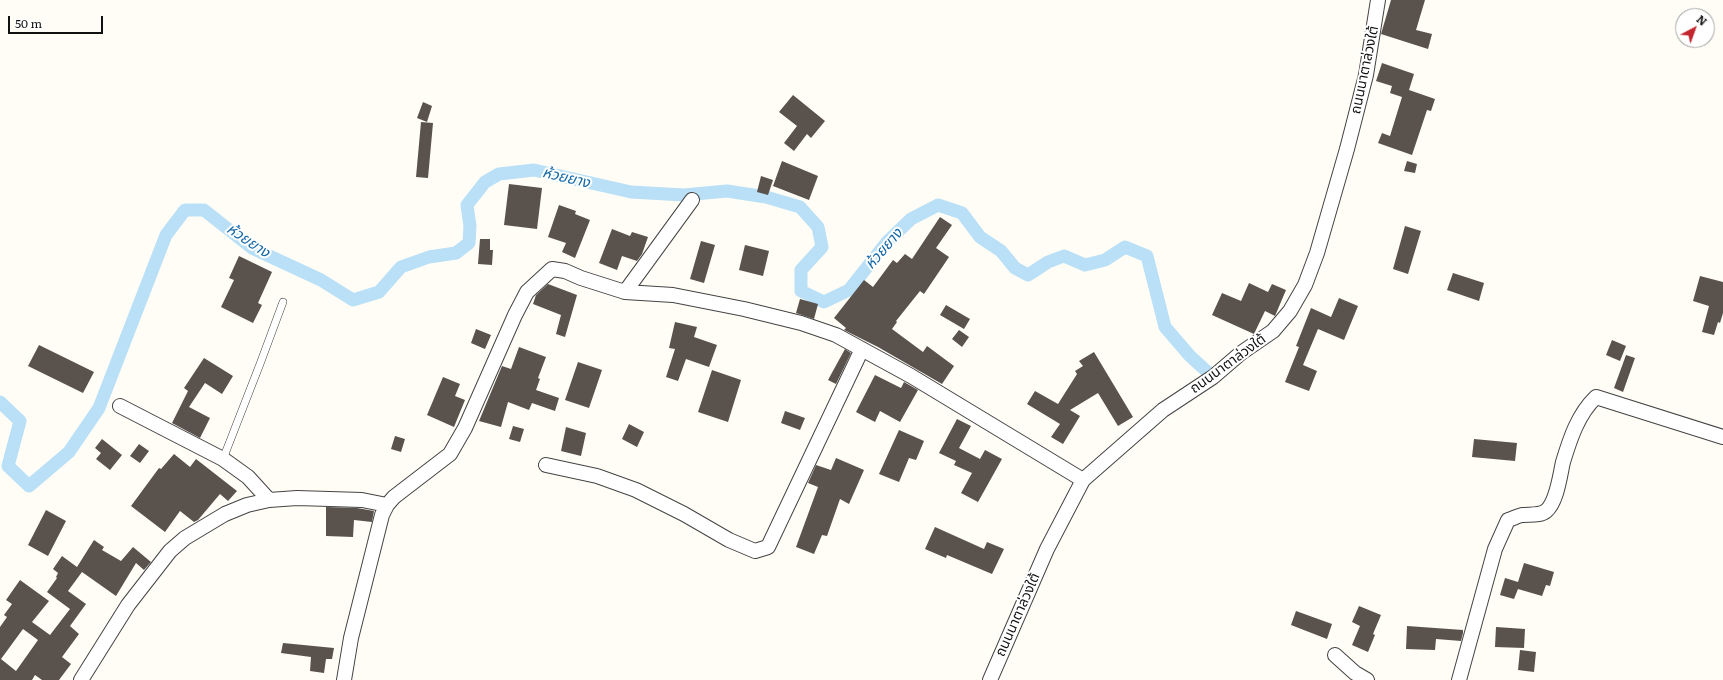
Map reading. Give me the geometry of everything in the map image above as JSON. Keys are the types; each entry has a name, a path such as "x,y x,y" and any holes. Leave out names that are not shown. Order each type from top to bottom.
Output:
{"street":[{"name":"ถนนนาตาล่วงใต้","path":"990,680 1047,549 1083,480 1163,410 1213,377 1241,353 1273,331 1290,311 1305,285 1317,253 1347,149 1366,75 1378,0"},
{"path":"625,292 692,200"},
{"path":"344,680 352,630 382,515 387,505 394,497 450,454 466,428 515,315 527,292 552,269 565,271 581,278 625,292 673,296 801,322 836,335 980,416 1083,480"},
{"path":"546,465 597,476 636,490 684,514 729,540 755,551 768,547 862,349"},
{"path":"1456,679 1495,549 1504,527 1508,520 1522,515 1541,514 1547,511 1558,487 1563,463 1575,430 1586,406 1596,397 1723,437"},
{"path":"120,406 222,459 248,477 269,500"},
{"path":"81,680 128,605 170,552 185,538 225,514 247,505 269,500 297,498 362,500 387,505"},
{"path":"1335,655 1355,674 1367,680"}],"lane":[{"path":"222,459 283,302"}],"building":[{"path":"1391,0 1425,0 1416,30 1432,34 1428,49 1381,34"},
{"path":"1382,63 1414,74 1409,90 1435,99 1431,111 1427,110 1412,155 1378,143 1382,133 1390,136 1402,97 1390,93 1392,86 1376,81"},
{"path":"793,95 825,121 811,138 807,134 794,151 784,143 797,126 779,112"},
{"path":"423,102 432,106 427,122 417,118"},
{"path":"421,122 433,123 428,178 416,177"},
{"path":"782,161 818,176 809,200 773,186"},
{"path":"1407,161 1417,164 1415,173 1404,171"},
{"path":"761,176 773,180 768,195 757,192"},
{"path":"509,184 542,188 537,229 504,225"},
{"path":"559,205 576,211 575,214 590,220 575,258 562,252 566,243 548,237"},
{"path":"940,217 952,225 936,248 949,257 924,294 920,291 896,321 897,322 892,329 923,352 927,346 954,366 942,384 878,347 844,330 846,328 834,318 864,280 873,287 893,260 897,263 905,254 912,259"},
{"path":"1405,226 1421,231 1408,274 1393,269"},
{"path":"612,229 630,236 632,232 648,237 642,254 637,261 622,256 617,270 599,263"},
{"path":"480,239 490,239 490,250 493,250 492,265 478,264"},
{"path":"701,241 715,245 704,283 690,279"},
{"path":"745,245 769,251 763,276 739,270"},
{"path":"239,256 272,272 258,303 262,305 253,323 221,307 234,280 229,278"},
{"path":"1453,273 1484,283 1479,301 1447,290"},
{"path":"1700,276 1723,282 1723,313 1720,323 1718,322 1714,335 1702,332 1709,306 1693,301"},
{"path":"1249,283 1268,292 1272,284 1286,290 1275,316 1265,311 1254,334 1212,315 1222,293 1241,301"},
{"path":"548,284 577,295 565,337 556,334 561,315 533,304 536,295"},
{"path":"1339,298 1358,306 1344,340 1318,329 1303,365 1317,371 1309,391 1285,382 1299,347 1296,346 1311,308 1331,317"},
{"path":"800,299 818,304 814,319 796,313"},
{"path":"946,305 970,319 964,329 940,315"},
{"path":"675,322 697,327 694,337 717,345 709,367 686,359 678,381 666,377 675,349 669,348"},
{"path":"476,329 491,335 485,349 471,343"},
{"path":"959,330 969,337 962,347 952,339"},
{"path":"1612,340 1626,346 1620,361 1606,355"},
{"path":"39,345 94,372 83,393 28,366"},
{"path":"519,347 546,357 538,378 540,379 536,390 559,398 555,411 532,403 529,410 508,402 501,427 479,421 502,366 511,369"},
{"path":"845,349 851,353 836,384 828,380"},
{"path":"1094,352 1133,417 1118,426 1098,393 1070,410 1080,416 1063,444 1051,437 1060,424 1027,404 1035,391 1058,404 1077,374 1075,371 1083,366 1079,361"},
{"path":"1626,355 1635,358 1623,392 1614,388"},
{"path":"204,358 233,376 222,394 205,383 189,407 210,418 200,438 172,423 188,391 184,388"},
{"path":"578,362 602,370 589,408 565,400"},
{"path":"712,370 741,380 728,422 698,412"},
{"path":"875,375 901,388 904,382 918,390 900,422 880,411 875,422 856,412"},
{"path":"443,377 460,384 455,396 465,400 454,427 427,415"},
{"path":"785,411 805,418 800,430 781,423"},
{"path":"957,419 971,426 959,448 980,459 985,450 1002,459 978,502 961,493 972,473 954,465 956,461 939,453"},
{"path":"629,424 644,432 637,447 622,439"},
{"path":"513,426 524,429 520,442 509,439"},
{"path":"566,427 586,433 581,456 561,451"},
{"path":"899,430 924,441 916,460 909,458 899,482 879,474"},
{"path":"395,436 405,439 401,452 391,449"},
{"path":"102,439 122,455 110,470 96,459 101,453 95,448"},
{"path":"1474,439 1517,443 1515,461 1472,457"},
{"path":"139,444 149,451 140,463 130,456"},
{"path":"174,454 190,467 196,459 237,491 228,501 220,494 198,520 194,522 180,511 165,532 131,506 159,468 161,469"},
{"path":"836,458 864,470 849,504 840,499 827,536 822,535 814,554 796,547 818,487 808,483 816,465 831,470"},
{"path":"326,507 357,508 374,511 372,522 354,520 353,537 326,536"},
{"path":"46,510 66,521 48,556 28,545"},
{"path":"935,527 984,549 987,542 1004,549 992,574 947,555 946,558 925,549"},
{"path":"94,540 104,547 102,550 121,561 133,547 151,562 144,570 136,563 116,596 82,572 68,591 86,604 70,626 79,634 62,657 71,664 59,680 42,680 35,675 32,680 0,680 0,627 7,617 4,615 12,604 6,600 20,580 49,601 32,622 50,635 70,609 47,592 57,578 58,573 53,569 62,556 77,567","holes":["23,629 38,640 16,671 1,659"]},
{"path":"1524,563 1554,572 1550,586 1546,585 1542,596 1518,589 1514,599 1500,595 1505,578 1518,582"},
{"path":"1359,606 1381,615 1373,634 1375,635 1368,652 1352,645 1360,626 1352,622"},
{"path":"1296,611 1332,624 1327,639 1291,625"},
{"path":"1407,626 1463,630 1463,633 1461,641 1436,639 1435,650 1406,649"},
{"path":"1496,627 1525,629 1524,648 1495,647"},
{"path":"283,643 334,648 332,659 326,659 324,673 310,671 311,657 281,653"},
{"path":"1520,650 1536,652 1534,672 1518,670"}],"waterway":[{"name":"ห้วยยาง","path":"0,402 20,421 8,466 29,486 69,452 99,408 166,235 185,210 204,210 252,248 321,280 353,300 379,292 401,267 429,257 456,253 469,243 470,226 467,205 485,182 499,174 534,170 631,192 684,195 727,191 766,197 800,207 818,227 822,247 801,270 801,291 824,302 849,290 887,242 911,219 938,205 962,213 980,237 1001,251 1015,268 1028,275 1048,262 1064,256 1085,265 1105,260 1125,247 1147,256 1165,327 1190,356 1213,377"}]}
